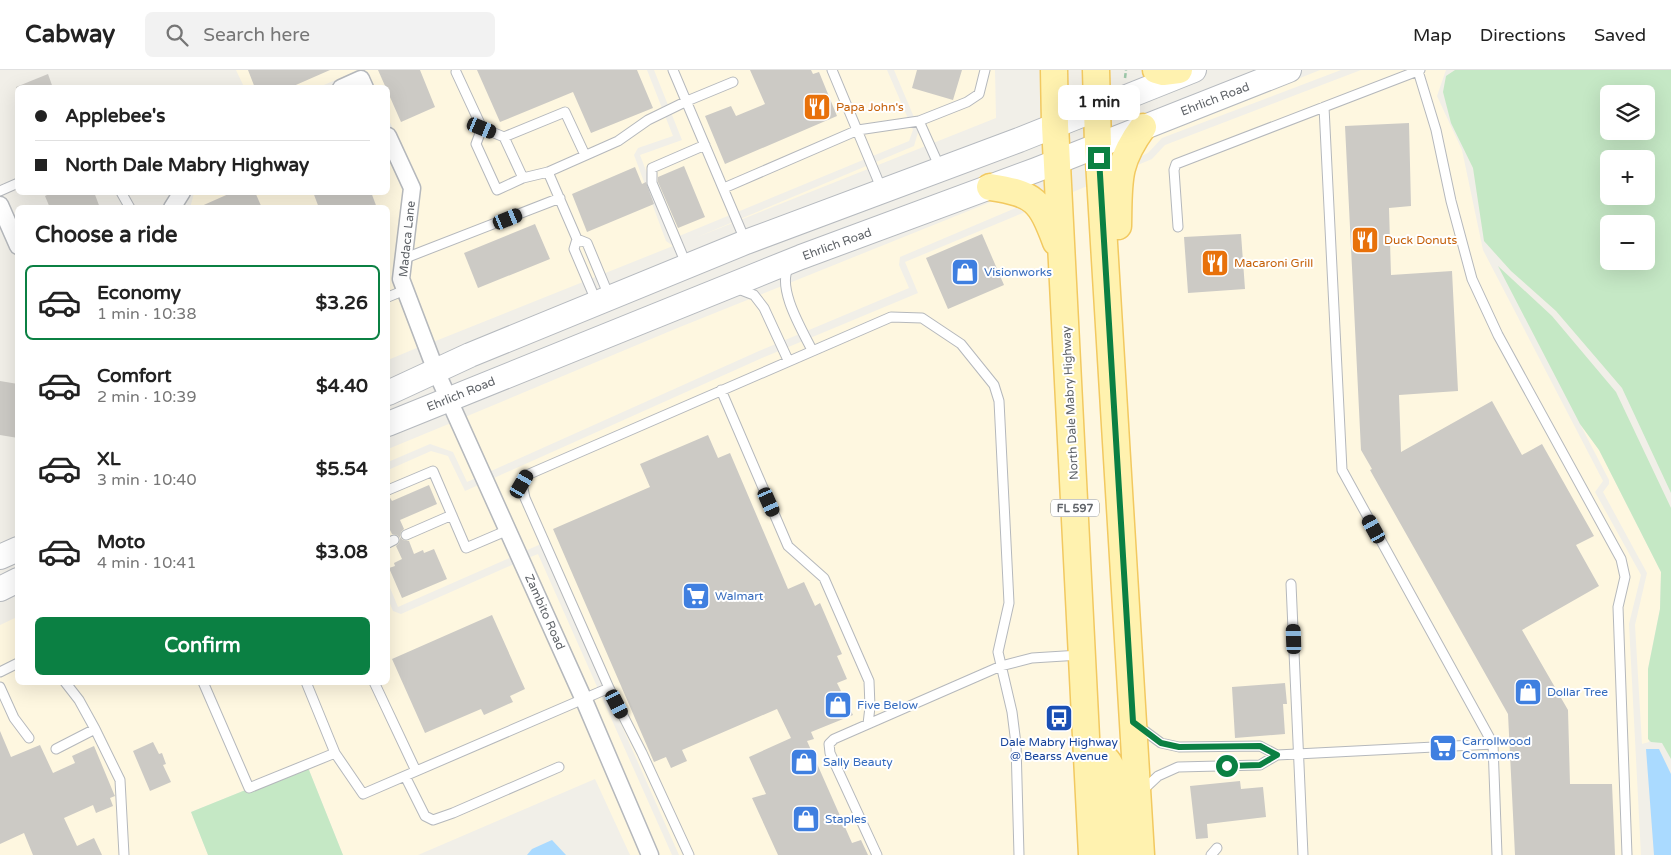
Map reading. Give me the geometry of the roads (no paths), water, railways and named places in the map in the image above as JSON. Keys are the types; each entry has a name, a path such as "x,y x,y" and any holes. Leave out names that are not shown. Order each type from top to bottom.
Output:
{"main road":[{"name":"North Dale Mabry Highway","path":"1054,70 1055,125 1092,855"},
{"path":"1096,70 1098,144 1141,855"},
{"path":"1156,70 1163,72 1179,70"},
{"path":"390,392 436,371 746,242 940,170 1194,70"},
{"name":"Ehrlich Road","path":"390,423 801,257 1058,161 1289,70"},
{"path":"1109,323 1117,295 1119,179 1126,152 1143,127"},
{"path":"990,187 1013,191 1036,201 1047,218 1063,261"},
{"path":"0,557 15,550"},
{"path":"0,588 15,581"},
{"path":"1087,755 1099,754 1111,764 1114,776 1118,855"}],"street":[{"path":"348,85 361,79 363,85"},
{"name":"Madaca Lane","path":"390,140 412,188 401,279 436,371"},
{"path":"0,205 15,239"},
{"name":"Zambito Road","path":"436,371 584,700 650,855"}],"lane":[{"path":"673,70 746,242"},
{"path":"832,70 883,191"},
{"path":"724,188 858,130 919,121 967,102 979,94 985,70"},
{"path":"1178,227 1174,170 1176,164 1419,70 1436,130 1472,279 1498,335 1621,559 1625,577 1618,607 1627,855"},
{"path":"456,72 482,128 504,137 523,178"},
{"path":"482,128 476,144 497,190 523,178 548,172 618,141 648,120 686,101 733,82"},
{"path":"1324,107 1342,470 1493,744 1497,855"},
{"path":"504,137 565,112 585,155"},
{"path":"919,121 940,170"},
{"path":"687,266 652,183 652,168 705,145"},
{"path":"548,172 577,239 574,249 604,301"},
{"path":"0,191 15,184"},
{"path":"403,259 560,198"},
{"path":"577,239 587,244 604,301"},
{"path":"801,257 784,276 784,285 792,308 812,350"},
{"path":"724,288 736,288 754,295 764,308 788,360"},
{"path":"390,296 405,290"},
{"path":"689,855 642,753 609,688 525,498 522,484 527,475 788,360 891,317 922,318 961,344 994,385 999,401 1009,603 999,644 1001,666 1012,712 1016,744 1019,855"},
{"path":"721,390 788,546 824,578 868,681 870,707 868,724"},
{"path":"390,489 433,471 466,548 508,530"},
{"path":"406,535 452,515"},
{"path":"1291,584 1303,855"},
{"path":"878,855 830,753 829,744 834,739 1001,666 1032,658 1082,654"},
{"path":"0,672 15,664"},
{"path":"67,685 79,700 120,780 124,855"},
{"path":"204,685 249,788 335,752"},
{"path":"307,685 335,752 362,794 609,688"},
{"path":"375,685 416,771"},
{"path":"0,687 14,718 29,738"},
{"path":"1133,722 1161,743 1179,747 1260,746 1277,755"},
{"path":"56,749 95,729"},
{"path":"1137,795 1158,776 1178,767 1260,765 1277,755 1493,744"},
{"path":"405,776 425,816 433,820 558,767"}],"water":[{"path":"1646,749 1659,749 1671,774 1671,855 1654,855"},
{"path":"552,840 566,855 527,855 532,849"}],"place":[{"name":"Papa John's","path":"817,107"},
{"name":"Duck Donuts","path":"1365,240"},
{"name":"Macaroni Grill","path":"1215,263"},
{"name":"Visionworks","path":"965,272"},
{"name":"Walmart","path":"696,596"},
{"name":"Dollar Tree","path":"1528,692"},
{"name":"Five Below","path":"838,705"},
{"name":"Dale Mabry Highway @ Bearss Avenue","path":"1059,718"},
{"name":"Carrollwood Commons","path":"1443,748"},
{"name":"Sally Beauty","path":"804,762"},
{"name":"Staples","path":"806,819"}]}
